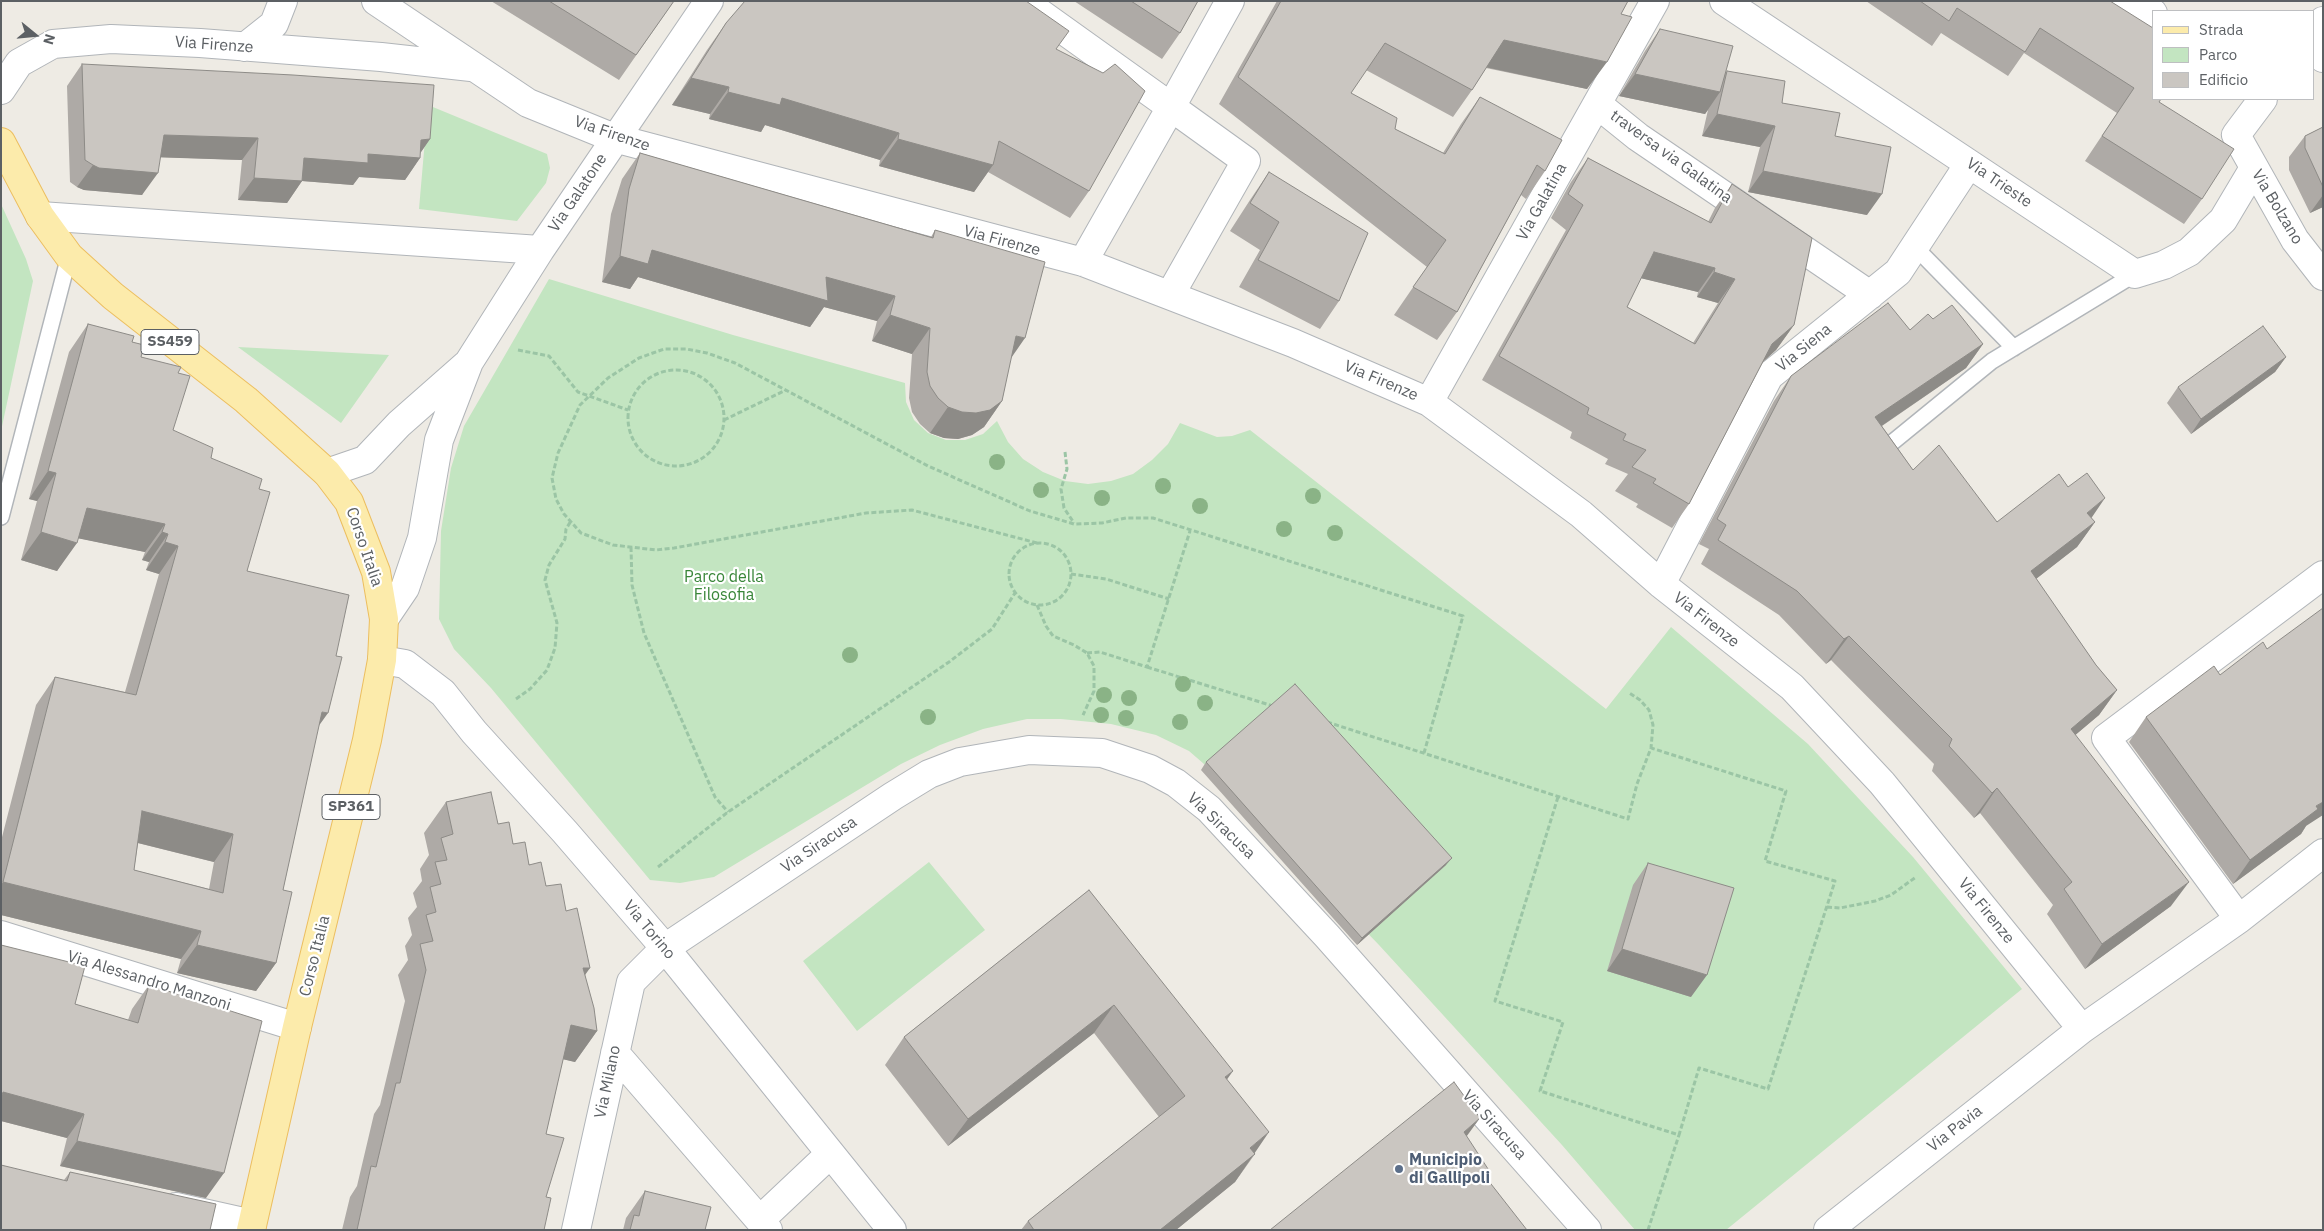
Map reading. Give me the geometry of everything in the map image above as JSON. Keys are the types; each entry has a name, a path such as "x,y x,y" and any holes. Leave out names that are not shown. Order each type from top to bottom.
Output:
{"main road":[{"name":"Corso Italia","path":"1,142 40,216 69,256 113,296 246,400 327,473 349,502 376,572 384,619 382,660 367,740 297,1028 252,1227"}],"street":[{"path":"245,48 274,24 283,1"},
{"name":"Via Firenze","path":"376,1 528,102 614,138 1083,262 1293,343 1429,402 1581,514 1661,584 1792,687 1882,783 2082,1029"},
{"name":"Via Galatone","path":"384,619 405,588 422,538 439,440 469,362 614,138 708,1"},
{"path":"1023,1 1246,161 1170,295"},
{"path":"1083,262 1230,1"},
{"name":"Via Galatina","path":"1429,402 1655,1"},
{"name":"Via Trieste","path":"1724,1 2135,274"},
{"path":"2125,1 2152,13"},
{"path":"2314,33 2323,21"},
{"name":"Via Firenze","path":"1,90 19,63 53,44 111,39 381,57 476,67"},
{"path":"2314,47 2323,58"},
{"name":"Via Bolzano","path":"2262,100 2236,135 2295,240 2323,276"},
{"name":"traversa via Galatina","path":"1597,104 1638,137 1870,295"},
{"name":"Via Siena","path":"1661,584 1769,376 1898,272 1969,164"},
{"path":"2135,274 2164,265 2189,252 2222,220 2254,168"},
{"path":"40,216 540,250"},
{"name":"Via Galatone","path":"327,473 365,460 399,424 469,362"},
{"path":"2239,919 2106,738 2323,575"},
{"name":"Via Torino","path":"382,660 406,664 443,692 474,732 565,832 665,948 892,1230"},
{"name":"Via Siracusa","path":"665,948 929,774 960,762 1029,750 1102,753 1150,768 1176,782 1209,809 1327,936 1587,1230"},
{"name":"Via Pavia","path":"1828,1230 2082,1029 2239,919 2323,853"},
{"name":"Via Alessandro Manzoni","path":"1,935 297,1028"},
{"name":"Via Milano","path":"576,1230 631,982 665,948"},
{"path":"615,1053 764,1225 830,1154"},
{"path":"156,1203 252,1227"}],"lane":[{"path":"1915,247 2014,348"},
{"path":"1,517 69,256"},
{"path":"1883,450 1992,361 2135,274"}],"path":[{"path":"515,349 549,356 578,392 628,410"},
{"path":"1037,543 1024,547 1015,556 1009,568 1009,581 1015,593 1024,601 1037,605 1050,604 1060,597 1068,587 1071,574 1068,561 1061,551 1049,544 1037,543 912,510 866,513 674,548 656,550 631,547 597,540 582,533 564,514 556,499 552,478 558,453 580,405 608,378 639,358 664,349 686,349 707,353 735,363 944,474 1030,511 1074,524 1126,518 1153,518 1463,616 1424,754"},
{"path":"681,370 699,374 713,386 722,402 724,420 719,439 708,455 690,465 670,466 652,461 637,448 628,430 628,410 634,393 646,379 663,371 681,370"},
{"path":"724,420 786,390"},
{"path":"1065,452 1067,469 1061,489 1064,508 1074,524"},
{"path":"516,699 530,689 547,670 555,648 557,624 545,580 549,565 565,539 566,529 571,521"},
{"path":"1147,667 1190,531"},
{"path":"631,547 632,585 644,633 715,797 728,812"},
{"path":"1071,574 1106,579 1169,598"},
{"path":"658,867 728,812 949,662 992,629 1015,593"},
{"path":"1037,605 1046,626 1053,636 1074,644 1087,653 1094,666 1094,692 1083,715"},
{"path":"1087,653 1100,652 1274,706"},
{"path":"1320,720 1628,818 1637,784 1651,748 1653,725 1648,710 1640,700 1628,692"},
{"path":"1648,1230 1699,1068 1768,1089 1835,881 1765,861 1786,791 1651,748"},
{"path":"1558,797 1495,1001 1563,1022 1540,1091 1679,1135"},
{"path":"1827,907 1857,906 1891,895 1942,856"}],"green space":[{"path":"428,105 547,154 550,168 546,183 517,221 419,209"},
{"path":"1,204 26,259 33,281 1,431"},
{"name":"Parco della Filosofia","path":"549,279 733,335 905,383 906,402 914,420 928,433 946,440 965,440 983,434 997,421 1008,442 1023,459 1043,472 1065,481 1088,484 1111,481 1133,474 1152,460 1168,444 1180,423 1217,437 1232,436 1250,430 1606,709 1671,627 1808,744 1913,857 2022,989 1726,1230 1635,1230 1562,1145 1379,945 1204,764 1189,751 1156,735 1111,724 1061,719 1027,719 983,729 940,745 901,764 714,877 680,883 650,880 491,688 454,649 439,619 441,531 451,468 464,426"},
{"path":"238,347 389,355 341,423"},
{"path":"929,862 985,930 857,1031 803,961"}],"building":[{"path":"549,1 674,1 636,55"},
{"path":"745,1 1026,1 1069,31 1056,49 1103,73 1115,64 1145,91 1089,191 999,141 993,165 898,139 899,133 782,98 780,105 728,92 729,87 691,78 726,23"},
{"path":"1131,1 1198,1 1180,33"},
{"path":"1281,1 1628,1 1621,14 1632,17 1607,62 1504,40 1472,90 1385,43 1351,93 1397,118 1395,129 1445,154 1480,97 1562,140 1545,171 1537,165 1457,312 1413,287 1446,240 1238,77"},
{"path":"1920,1 2110,1 2152,27 2152,100 2160,100 2159,102 2234,149 2202,199 2102,136 2134,88 2040,28 2025,52 1957,8 1949,21"},
{"path":"1660,29 1733,46 1720,92 1635,74"},
{"path":"82,64 293,75 434,85 430,139 421,140 420,158 368,154 368,163 304,158 302,181 254,178 258,138 164,135 158,173 99,168 85,160"},
{"path":"1727,71 1785,81 1782,103 1840,113 1835,136 1891,147 1882,194 1763,171 1775,126 1717,114"},
{"path":"2323,127 2323,187 2305,148 2305,136"},
{"path":"640,153 933,238 935,230 1045,262 1025,338 1016,336 1002,401 990,410 976,413 962,412 948,407 938,398 930,386 927,372 930,328 890,315 895,296 826,277 828,301 652,250 648,264 620,256 629,189"},
{"path":"1588,158 1711,223 1732,184 1812,238 1794,325 1772,344 1689,504 1653,483 1656,479 1632,467 1646,450 1623,440 1626,434 1587,414 1589,408 1499,356 1583,205 1568,194","holes":["1654,252 1715,268 1714,272 1735,279 1695,344 1627,307"]},
{"path":"1269,172 1368,233 1339,301 1258,260 1279,222 1250,203"},
{"path":"1888,303 1910,330 1928,314 1933,319 1952,305 1983,344 1875,417 1913,470 1939,445 1997,522 2059,474 2068,487 2087,473 2105,498 2087,513 2095,522 2031,571 2096,665 2117,690 2071,729 2189,882 2102,944 2064,889 2072,882 1997,788 1992,793 1949,746 1952,739 1849,636 1844,639 1797,591 1718,540 1726,525 1717,519 1791,376"},
{"path":"88,324 134,336 132,342 144,345 141,357 181,367 178,373 190,376 173,430 213,448 211,458 262,479 259,489 270,492 247,571 349,595 336,656 342,657 328,713 322,712 283,890 292,892 276,963 197,945 201,931 3,882 55,677 136,695 178,546 165,542 168,534 162,532 165,524 87,508 77,543 41,532 56,473 48,471","holes":["142,811 233,834 223,893 134,870"]},
{"path":"2263,326 2286,357 2201,419 2178,387"},
{"path":"2323,608 2323,802 2316,806 2318,809 2250,860 2146,717 2214,666 2220,675 2263,642 2267,649"},
{"path":"1295,684 1452,858 1362,938 1206,762"},
{"path":"491,792 498,824 509,822 513,844 525,842 529,865 541,862 546,886 561,884 566,911 577,908 590,968 583,968 594,1008 597,1031 571,1025 546,1134 564,1138 546,1197 551,1198 544,1230 357,1230 371,1166 376,1167 396,1083 400,1083 426,970 420,944 433,941 426,915 436,912 430,887 441,884 435,862 447,860 441,838 453,834 446,802"},
{"path":"1648,863 1734,888 1707,975 1622,949"},
{"path":"1089,890 1233,1071 1225,1077 1269,1132 1250,1148 1255,1154 1160,1230 1034,1230 1028,1221 1185,1096 1114,1005 968,1119 904,1037"},
{"path":"1,945 85,966 75,1004 138,1023 149,985 262,1021 224,1173 77,1141 84,1114 3,1092 1,1099"},
{"name":"Municipio di Gallipoli","path":"1454,1082 1480,1118 1464,1132 1490,1172 1484,1175 1527,1230 1270,1230"},
{"path":"1,1165 67,1181 70,1172 216,1204 210,1230 1,1230"},
{"path":"645,1191 711,1207 705,1230 630,1230 634,1215 639,1216"}],"place":[{"name":"Municipio di Gallipoli","path":"1399,1169"}]}
